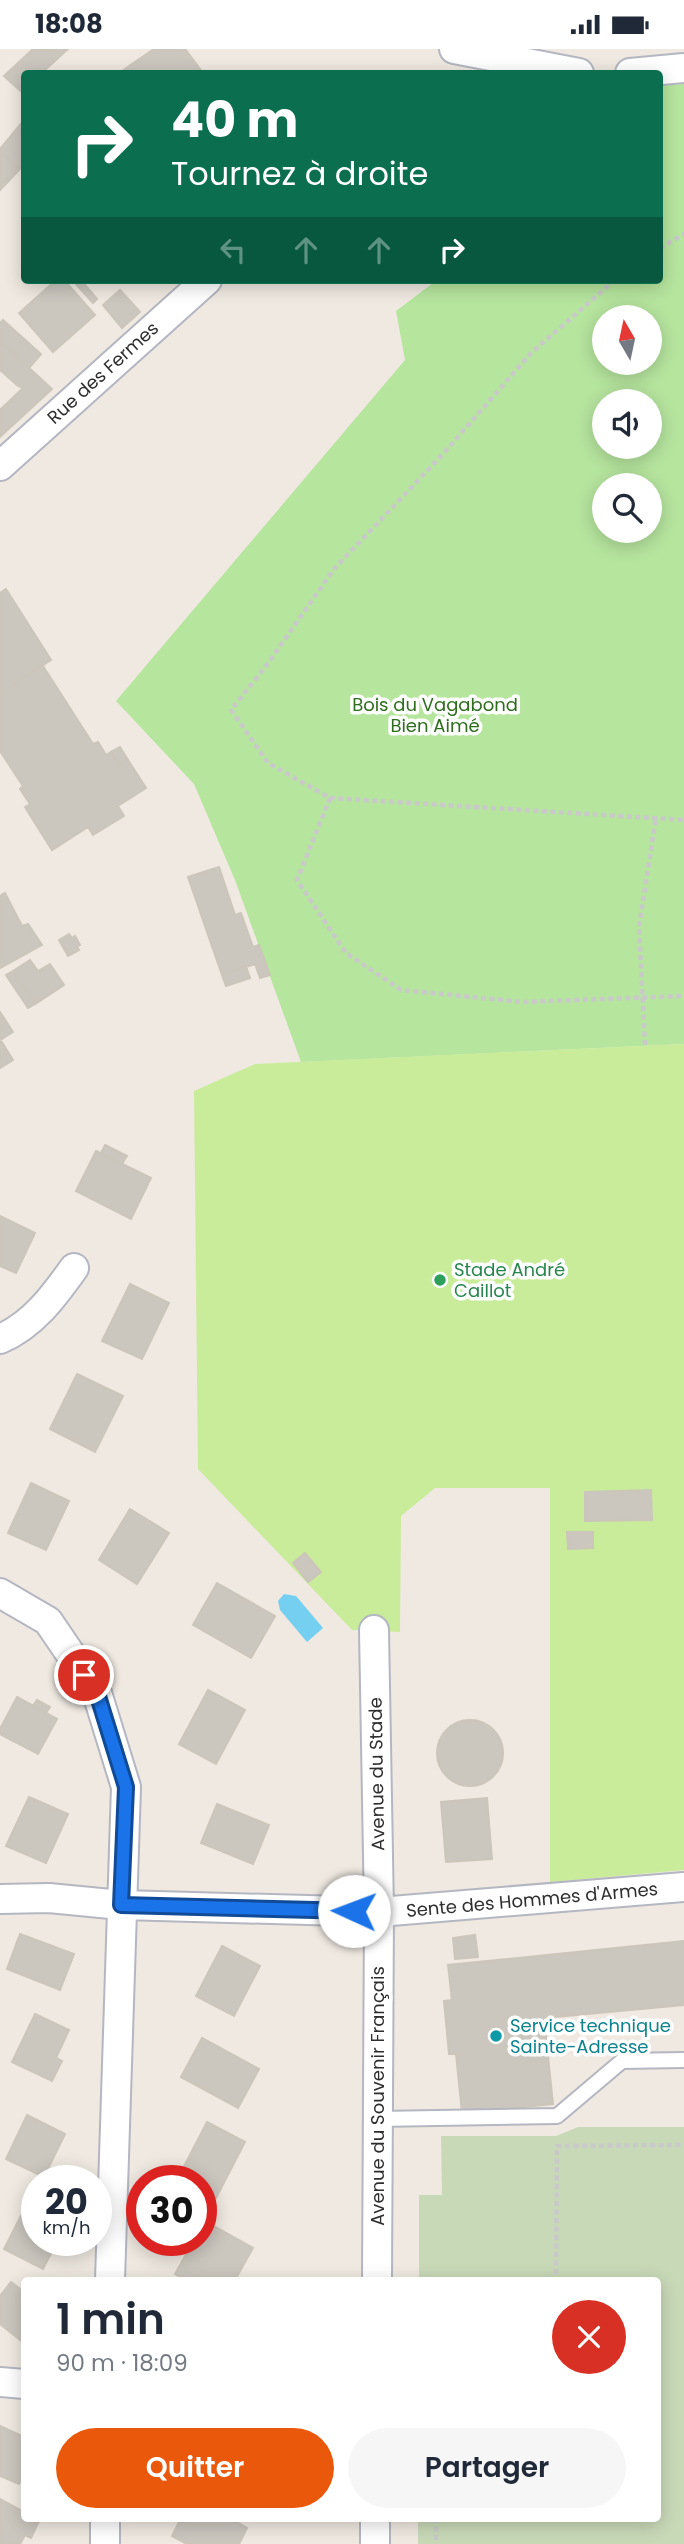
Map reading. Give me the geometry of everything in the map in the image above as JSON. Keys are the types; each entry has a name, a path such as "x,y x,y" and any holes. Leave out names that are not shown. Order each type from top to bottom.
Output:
{"street":[{"path":"454,49 563,70"},
{"path":"663,70 684,68"},
{"name":"Rue des Fermes","path":"0,466 203,284"},
{"path":"0,1339 11,1334 49,1304 74,1268"},
{"path":"0,1593 48,1621 97,1693 126,1787 110,2277"},
{"name":"Avenue du Stade","path":"374,1630 379,1912"},
{"name":"Sente des Hommes d'Armes","path":"379,1912 684,1887"},
{"path":"0,1899 49,1898 121,1905 379,1912"},
{"name":"Avenue du Souvenir Français","path":"377,2277 379,1912"},
{"path":"0,2382 21,2384"},
{"path":"105,2522 105,2544"},
{"path":"375,2522 375,2544"}],"lane":[{"path":"378,2119 557,2116 622,2061 684,2060"}],"path":[{"path":"663,246 684,234"},
{"path":"610,284 531,353 443,454 334,569 266,666 231,710 268,763 330,799 684,820"},
{"path":"330,799 297,880 346,953 401,990 522,1002 684,996"},
{"path":"645,1045 639,927 656,817"},
{"path":"555,2274 557,2146 684,2145"},
{"path":"436,2522 436,2544"}],"green space":[{"name":"Bois du Vagabond Bien Aimé","path":"684,84 684,1044 301,1062 235,880 194,784 116,701 405,360 396,311 432,284 663,284 663,86"},
{"name":"Stade André Caillot","path":"684,1044 684,1870 550,1882 550,1488 435,1488 401,1516 400,1632 352,1630 198,1469 194,1091 255,1064"},
{"path":"578,2127 684,2127 684,2544 418,2544 418,2522 661,2522 661,2277 419,2277 419,2195 442,2195 441,2136 556,2136"}],"water":[{"path":"284,1594 296,1596 323,1628 307,1642 280,1610 278,1601"}],"building":[{"path":"33,49 68,49 45,70 21,70 21,91 4,76"},
{"path":"154,49 185,49 201,70 123,70"},
{"path":"21,124 20,169 0,152"},
{"path":"0,152 20,169 0,190"},
{"path":"52,284 68,284 95,315 53,352 19,313"},
{"path":"76,284 84,284 97,299 93,303"},
{"path":"120,290 140,312 122,328 103,305"},
{"path":"3,320 41,354 29,368 0,341 0,323"},
{"path":"0,341 52,389 0,437 0,410 23,388 0,370"},
{"path":"6,589 51,660 0,693 0,593"},
{"path":"43,666 93,744 98,742 106,755 111,752 119,766 128,760 146,788 118,806 124,816 93,835 88,827 52,850 25,807 30,804 20,789 23,786 0,751 0,693"},
{"path":"120,747 128,760 119,766 111,752"},
{"path":"219,867 235,915 241,913 253,947 259,945 270,975 260,978 255,964 222,975 188,877"},
{"path":"5,893 22,926 28,924 42,945 0,968 0,896"},
{"path":"69,934 72,938 75,936 80,945 77,946 79,950 68,956 59,940"},
{"path":"30,960 38,971 50,964 64,985 35,1004 13,971"},
{"path":"246,966 250,978 226,986 222,975"},
{"path":"13,971 35,1004 28,1008 6,975"},
{"path":"0,1012 13,1032 0,1040"},
{"path":"0,1039 13,1060 0,1068"},
{"path":"105,1145 127,1156 122,1164 101,1153"},
{"path":"96,1151 151,1178 131,1219 76,1191"},
{"path":"0,1216 35,1233 16,1273 0,1266"},
{"path":"130,1284 169,1303 142,1359 102,1341"},
{"path":"77,1374 123,1396 95,1452 50,1429"},
{"path":"31,1483 69,1501 46,1550 8,1533"},
{"path":"651,1490 652,1520 585,1521 585,1492"},
{"path":"130,1509 169,1533 137,1584 99,1560"},
{"path":"567,1532 593,1532 593,1548 568,1549"},
{"path":"305,1553 321,1572 308,1582 293,1563"},
{"path":"217,1583 275,1616 251,1658 193,1625"},
{"path":"208,1690 245,1710 216,1764 179,1744"},
{"path":"17,1697 57,1719 38,1754 0,1734"},
{"path":"37,1700 50,1707 46,1713 33,1706"},
{"path":"476,1720 494,1729 501,1740 501,1766 494,1777 483,1784 464,1786 446,1777 439,1766 437,1747 446,1729 457,1722"},
{"path":"29,1797 68,1814 46,1863 6,1846"},
{"path":"487,1798 492,1859 446,1862 441,1802"},
{"path":"217,1804 269,1825 253,1864 201,1843"},
{"path":"20,1934 74,1954 60,1990 7,1969"},
{"path":"475,1935 478,1957 455,1959 453,1938"},
{"name":"Service technique Sainte-Adresse","path":"684,1941 684,2005 544,2018 553,2104 462,2113 456,2054 449,2054 444,2001 452,2000 448,1965"},
{"path":"222,1946 260,1966 234,2016 196,1996"},
{"path":"35,2014 69,2030 56,2058 62,2061 52,2081 12,2062"},
{"path":"202,2038 259,2069 238,2108 181,2077"},
{"path":"27,2115 65,2134 50,2165 21,2166 6,2159"},
{"path":"207,2122 245,2142 217,2196 217,2165 185,2165"},
{"path":"21,2216 21,2256 50,2256 43,2269 4,2249"},
{"path":"217,2228 253,2248 237,2277 180,2277 175,2274 185,2256 217,2256"},
{"path":"11,2282 21,2290 21,2341 0,2324 0,2296"},
{"path":"0,2426 21,2436 21,2479 19,2484 0,2476"},
{"path":"0,2499 21,2510 21,2522 39,2522 31,2538 25,2535 20,2544 0,2544"},
{"path":"179,2522 236,2522 247,2528 239,2544 187,2544 172,2536"}],"place":[{"name":"Stade André Caillot","path":"440,1280"},
{"name":"Service technique Sainte-Adresse","path":"496,2036"}],"route":[{"path":"84,1675 97,1693 126,1787 121,1905 354,1911"}]}
